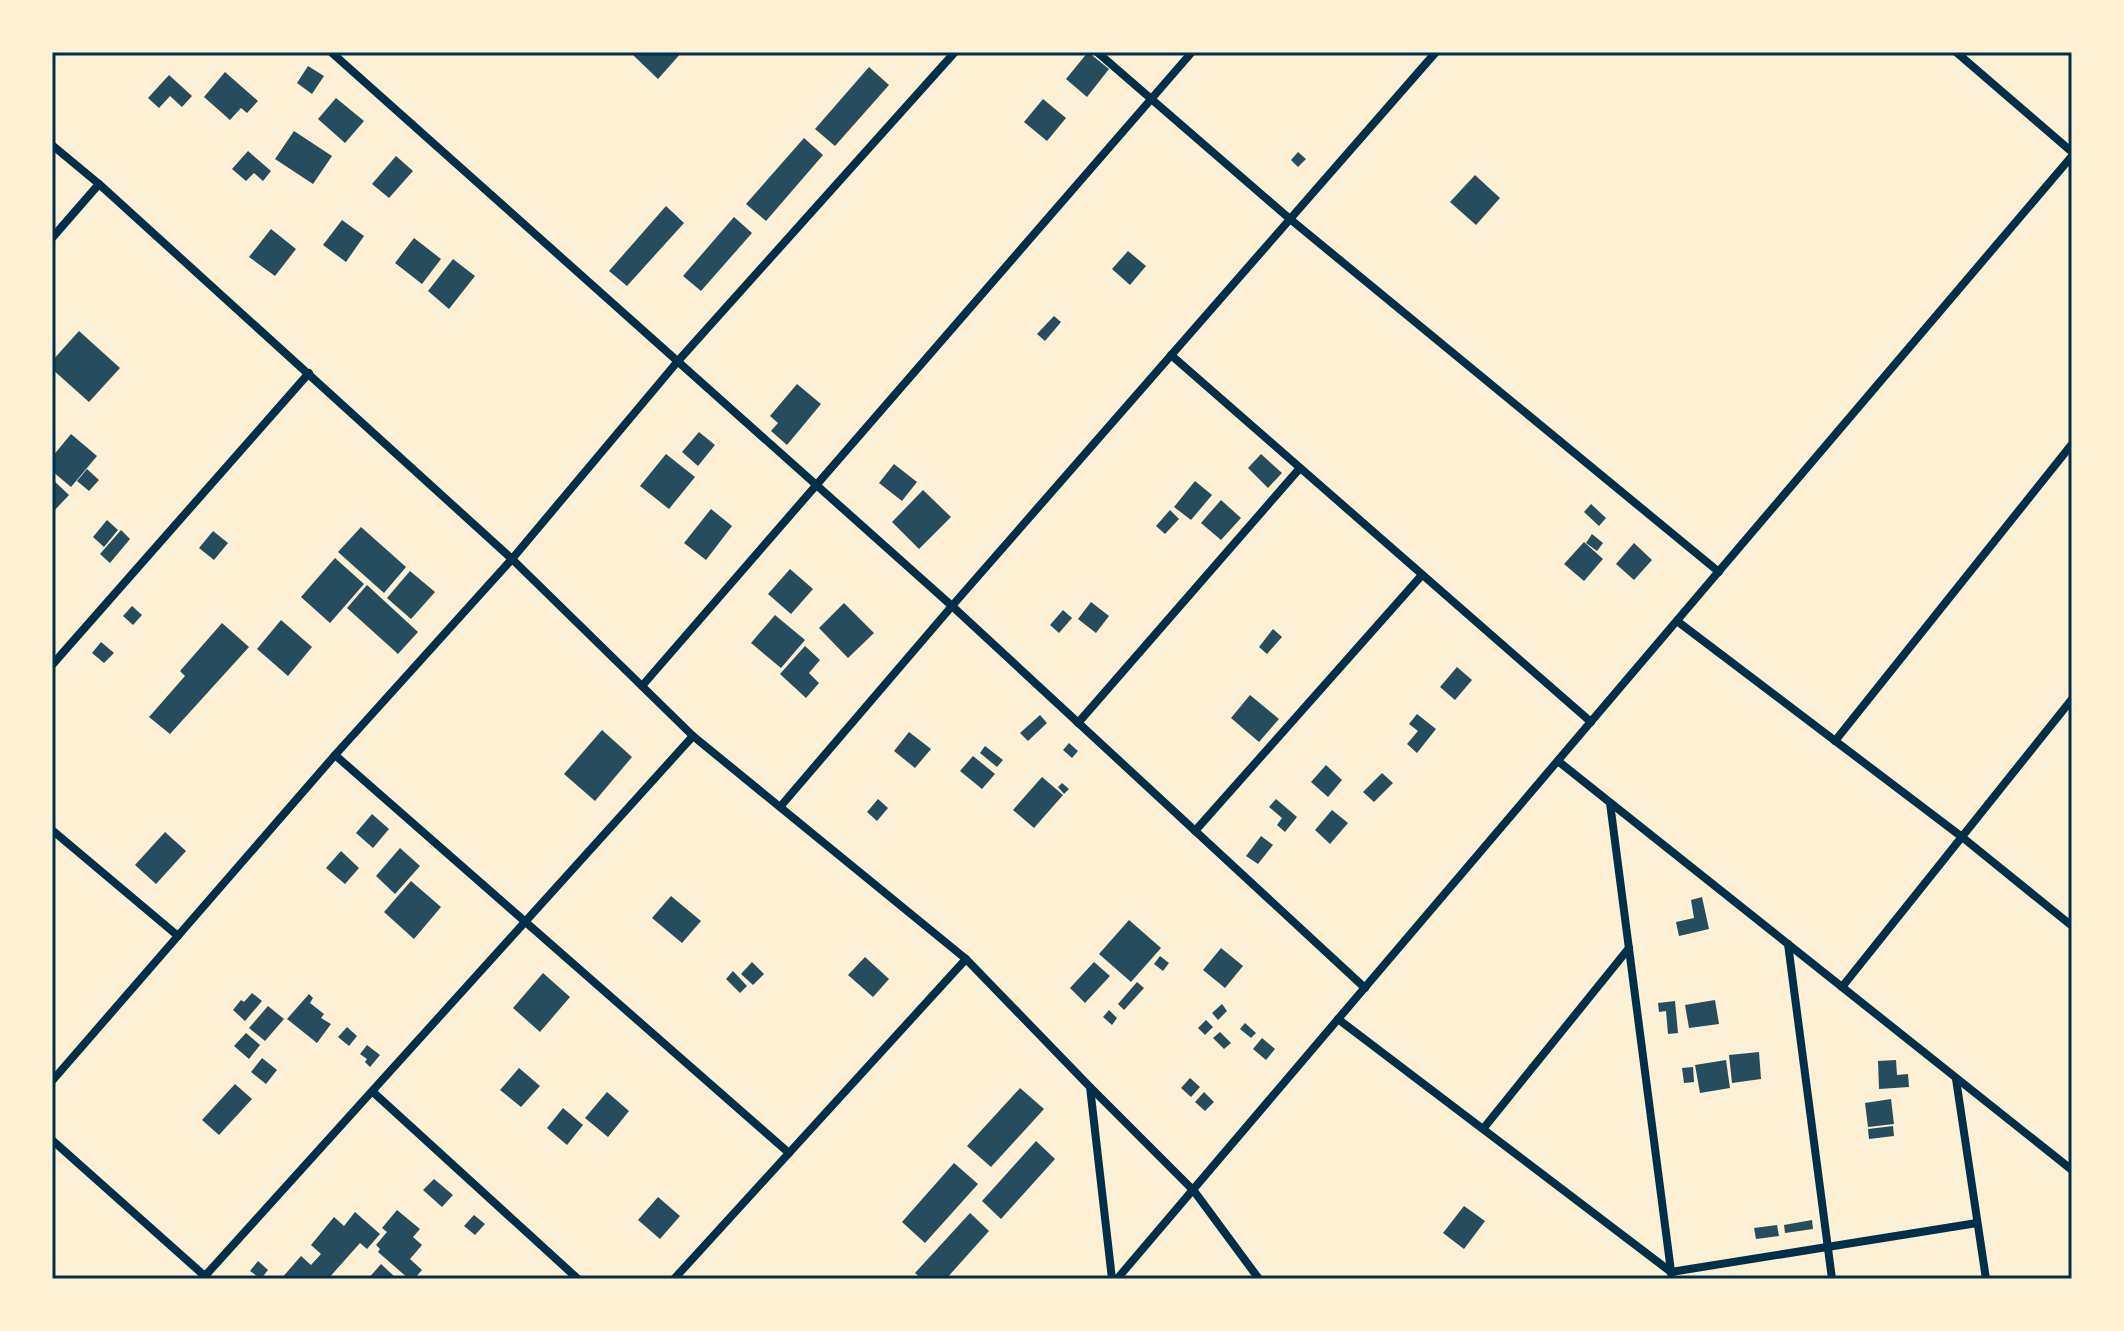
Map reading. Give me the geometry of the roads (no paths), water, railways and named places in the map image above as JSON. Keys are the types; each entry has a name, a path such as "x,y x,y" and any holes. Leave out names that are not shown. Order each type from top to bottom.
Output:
{"street":[{"path":"331,52 952,606 1365,988"},
{"path":"52,1081 335,755 512,559 678,361 955,52"},
{"path":"1097,52 1290,219 1719,572"},
{"path":"642,686 1192,52"},
{"path":"780,807 1436,52"},
{"path":"1115,1279 1194,1191 2072,154 1956,52"},
{"path":"52,145 99,184 512,559 693,736 966,959 1194,1191 1259,1279"},
{"path":"52,238 99,184"},
{"path":"1171,355 1591,722"},
{"path":"52,665 309,373"},
{"path":"1835,741 2072,444"},
{"path":"1078,723 1300,468"},
{"path":"1195,831 1422,575"},
{"path":"1677,621 1962,837 2072,926"},
{"path":"1842,987 2072,699"},
{"path":"52,1140 207,1278 524,920 693,736"},
{"path":"335,755 789,1153"},
{"path":"1558,761 2072,1170"},
{"path":"1610,802 1672,1276"},
{"path":"52,830 178,936"},
{"path":"1788,944 1832,1279"},
{"path":"1483,1129 1629,948"},
{"path":"674,1279 966,959"},
{"path":"1338,1019 1672,1276 1977,1223"},
{"path":"1956,1079 1986,1279"},
{"path":"1090,1087 1115,1279"},
{"path":"373,1092 578,1279"}]}
